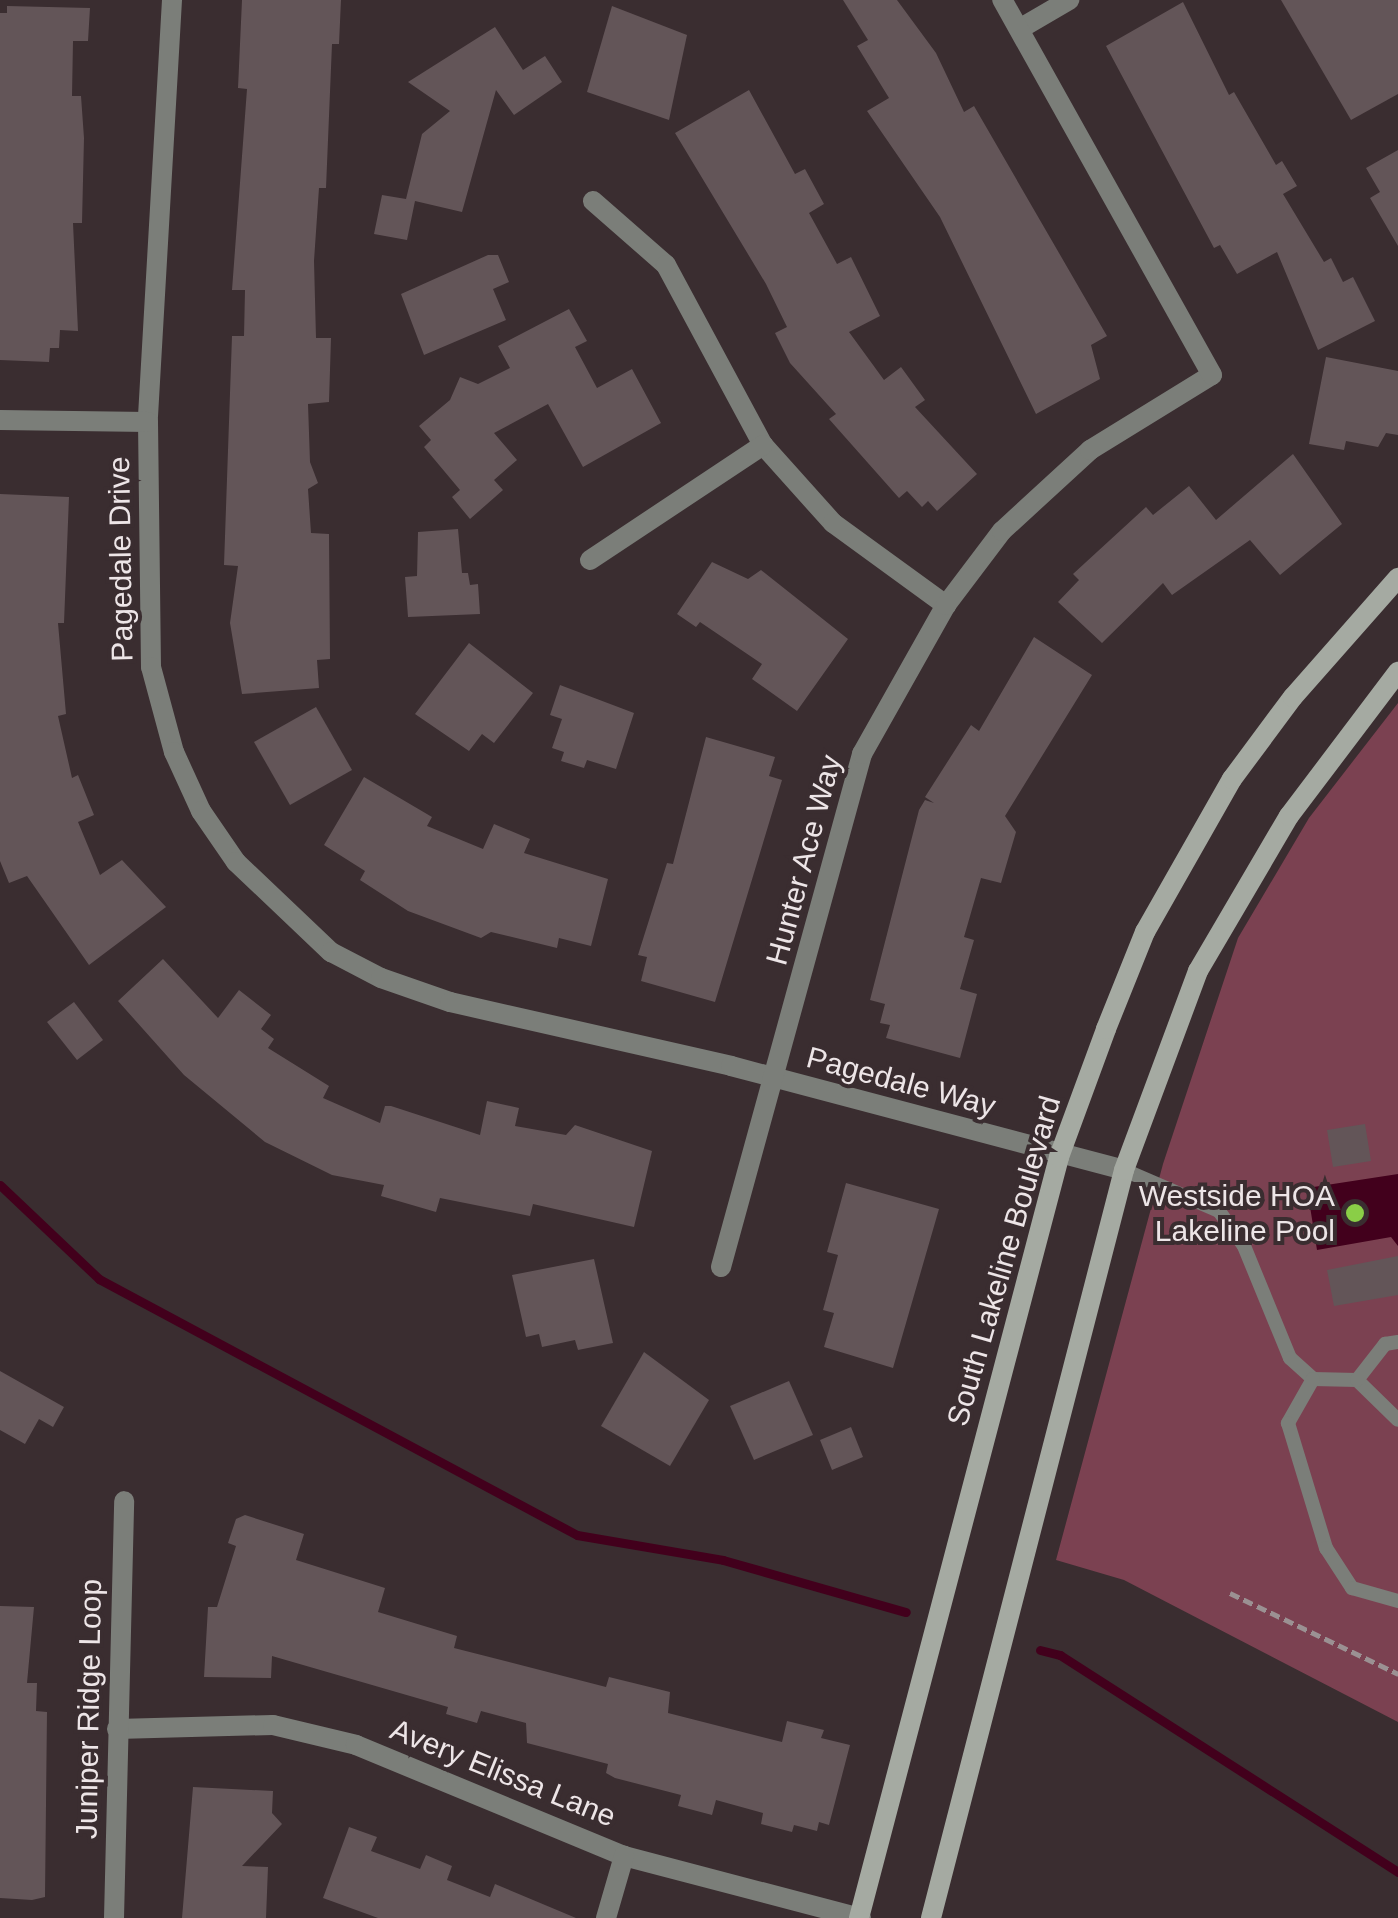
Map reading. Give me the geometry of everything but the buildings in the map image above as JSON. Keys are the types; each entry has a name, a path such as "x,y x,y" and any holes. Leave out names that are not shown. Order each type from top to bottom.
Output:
{"main road":[{"name":"South Lakeline Boulevard","path":"860,1918 1059,1157 1169,886 1232,779 1292,696 1398,578"},
{"path":"931,1918 1124,1170 1198,971 1289,816 1398,672"}],"street":[{"name":"Pagedale Drive","path":"172,0 148,422 151,667 174,752 201,812 263,890 331,952 381,978 450,1002 777,1080"},
{"name":"Hunter Ace Way","path":"720,1267 777,1080 862,754 946,605 1002,531 1090,450 1212,375 1002,0"},
{"path":"1021,28 1069,0"},
{"path":"593,201 666,266 762,444 833,522 946,605"},
{"path":"0,420 148,422"},
{"path":"590,560 762,444"},
{"name":"Pagedale Way","path":"777,1080 1059,1157 1124,1170"},
{"name":"Juniper Ridge Loop","path":"114,1918 124,1501"},
{"name":"Avery Elissa Lane","path":"118,1729 273,1725 356,1745 624,1856 860,1918"},
{"path":"606,1918 624,1856"}],"lane":[{"path":"1124,1170 1220,1211 1244,1246 1290,1358 1313,1380 1357,1380 1398,1420"},
{"path":"1357,1380 1385,1344 1398,1342"},
{"path":"1313,1380 1288,1424 1326,1548 1352,1588 1398,1601"}],"path":[{"path":"1230,1593 1398,1674"}],"shaded area":[{"path":"1398,703 1398,1722 1124,1580 1056,1560 1163,1164 1238,938 1309,818"},
{"name":"Westside HOA Lakeline Pool","path":"1398,1174 1398,1246 1391,1237 1317,1250 1307,1188"}],"waterway":[{"path":"0,1185 99,1279 577,1535 723,1560 906,1612"},
{"path":"1040,1650 1060,1655 1398,1872"}],"place":[{"name":"Westside HOA Lakeline Pool","path":"1355,1213"}]}
